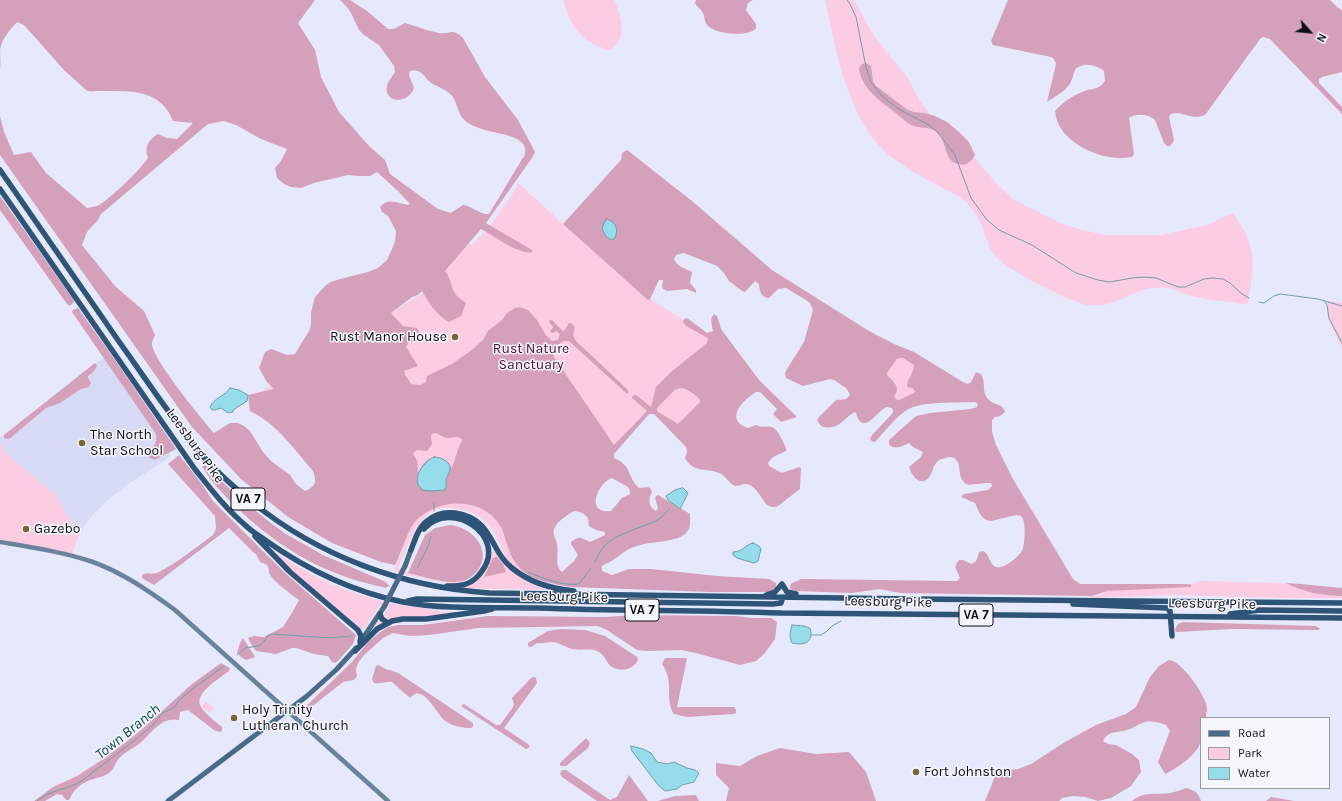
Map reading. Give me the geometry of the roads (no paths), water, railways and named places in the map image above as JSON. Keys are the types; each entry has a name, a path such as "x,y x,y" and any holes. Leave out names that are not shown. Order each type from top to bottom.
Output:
{"highway":[{"name":"Leesburg Pike","path":"0,170 173,417 199,451 221,475 280,524 309,542 331,553 376,571 438,587 469,592 489,593 914,600 1342,603"},
{"name":"Leesburg Pike","path":"0,189 194,468 212,491 245,526 292,558 330,578 370,594 404,602 449,607 781,613 1342,618"},
{"path":"411,550 419,531 427,521 438,515 446,513 460,514 473,519 483,527 497,552 508,564 528,578 543,585 572,591 613,592 638,595"},
{"path":"411,550 419,535 428,525 438,520 448,518 462,519 470,523 483,535 488,547 489,556 485,568 480,574 474,580 466,584 438,587"},
{"path":"245,526 290,572 358,630 361,636 360,642"},
{"path":"754,597 775,592 782,584 786,591 790,594 818,598"},
{"path":"404,602 417,600 773,604 781,603 783,597"},
{"path":"1029,600 1056,604 1166,608 1170,610 1172,636"},
{"path":"355,651 377,629 388,623 398,620 426,620 484,611 497,607"},
{"path":"1212,616 1260,610 1342,611"},
{"path":"380,614 382,619 388,623"}],"main road":[{"path":"0,542 79,558 102,566 129,579 150,592 175,610 388,801"},
{"path":"168,801 288,711 318,686 355,651 384,607 405,566 411,550"}],"water":[{"path":"607,219 613,222 616,227 616,236 614,239 608,238 602,229"},
{"path":"230,388 239,390 248,395 247,401 233,410 233,412 228,413 221,408 212,410 210,407 212,404"},
{"path":"434,457 448,462 450,467 446,480 446,489 434,491 423,490 417,482 417,477 422,467"},
{"path":"683,488 688,493 680,509 668,500 666,496 675,490"},
{"path":"753,543 761,549 758,561 754,563 737,558 733,555 733,552"},
{"path":"792,625 810,628 811,637 807,642 801,644 792,643 790,634"},
{"path":"631,746 651,753 657,762 667,764 674,762 699,773 694,782 682,785 677,789 665,791 659,786 632,751"}],"waterway":[{"path":"847,0 856,17 866,67 871,82 883,97 897,108 929,125 938,133 955,155 971,198 987,220 999,230 1032,245 1076,273 1098,280 1110,282 1144,277 1156,278 1178,287 1185,287 1204,279 1223,279 1249,298"},
{"path":"1259,302 1264,303 1280,294 1318,299 1342,306"},
{"path":"1325,302 1327,305 1329,318 1342,343"},
{"path":"434,503 434,511"},
{"path":"595,562 601,549 614,538 656,521 669,509"},
{"path":"417,568 428,547 431,536"},
{"path":"528,572 560,583 579,584 591,568"},
{"path":"811,635 821,635 841,621"},
{"name":"Town Branch","path":"237,655 245,648 262,644 268,636 272,634 330,638 351,636"},
{"name":"Town Branch","path":"37,801 48,794 83,780 140,736 155,723 162,713 175,707 178,701 224,666"}],"place":[{"name":"Rust Manor House","path":"455,337"},
{"name":"The North Star School","path":"82,443"},
{"name":"Gazebo","path":"26,529"},
{"name":"Holy Trinity Lutheran Church","path":"234,718"},
{"name":"Fort Johnston","path":"916,772"}],"park label":[{"name":"Rust Nature Sanctuary","path":"531,358"}]}
